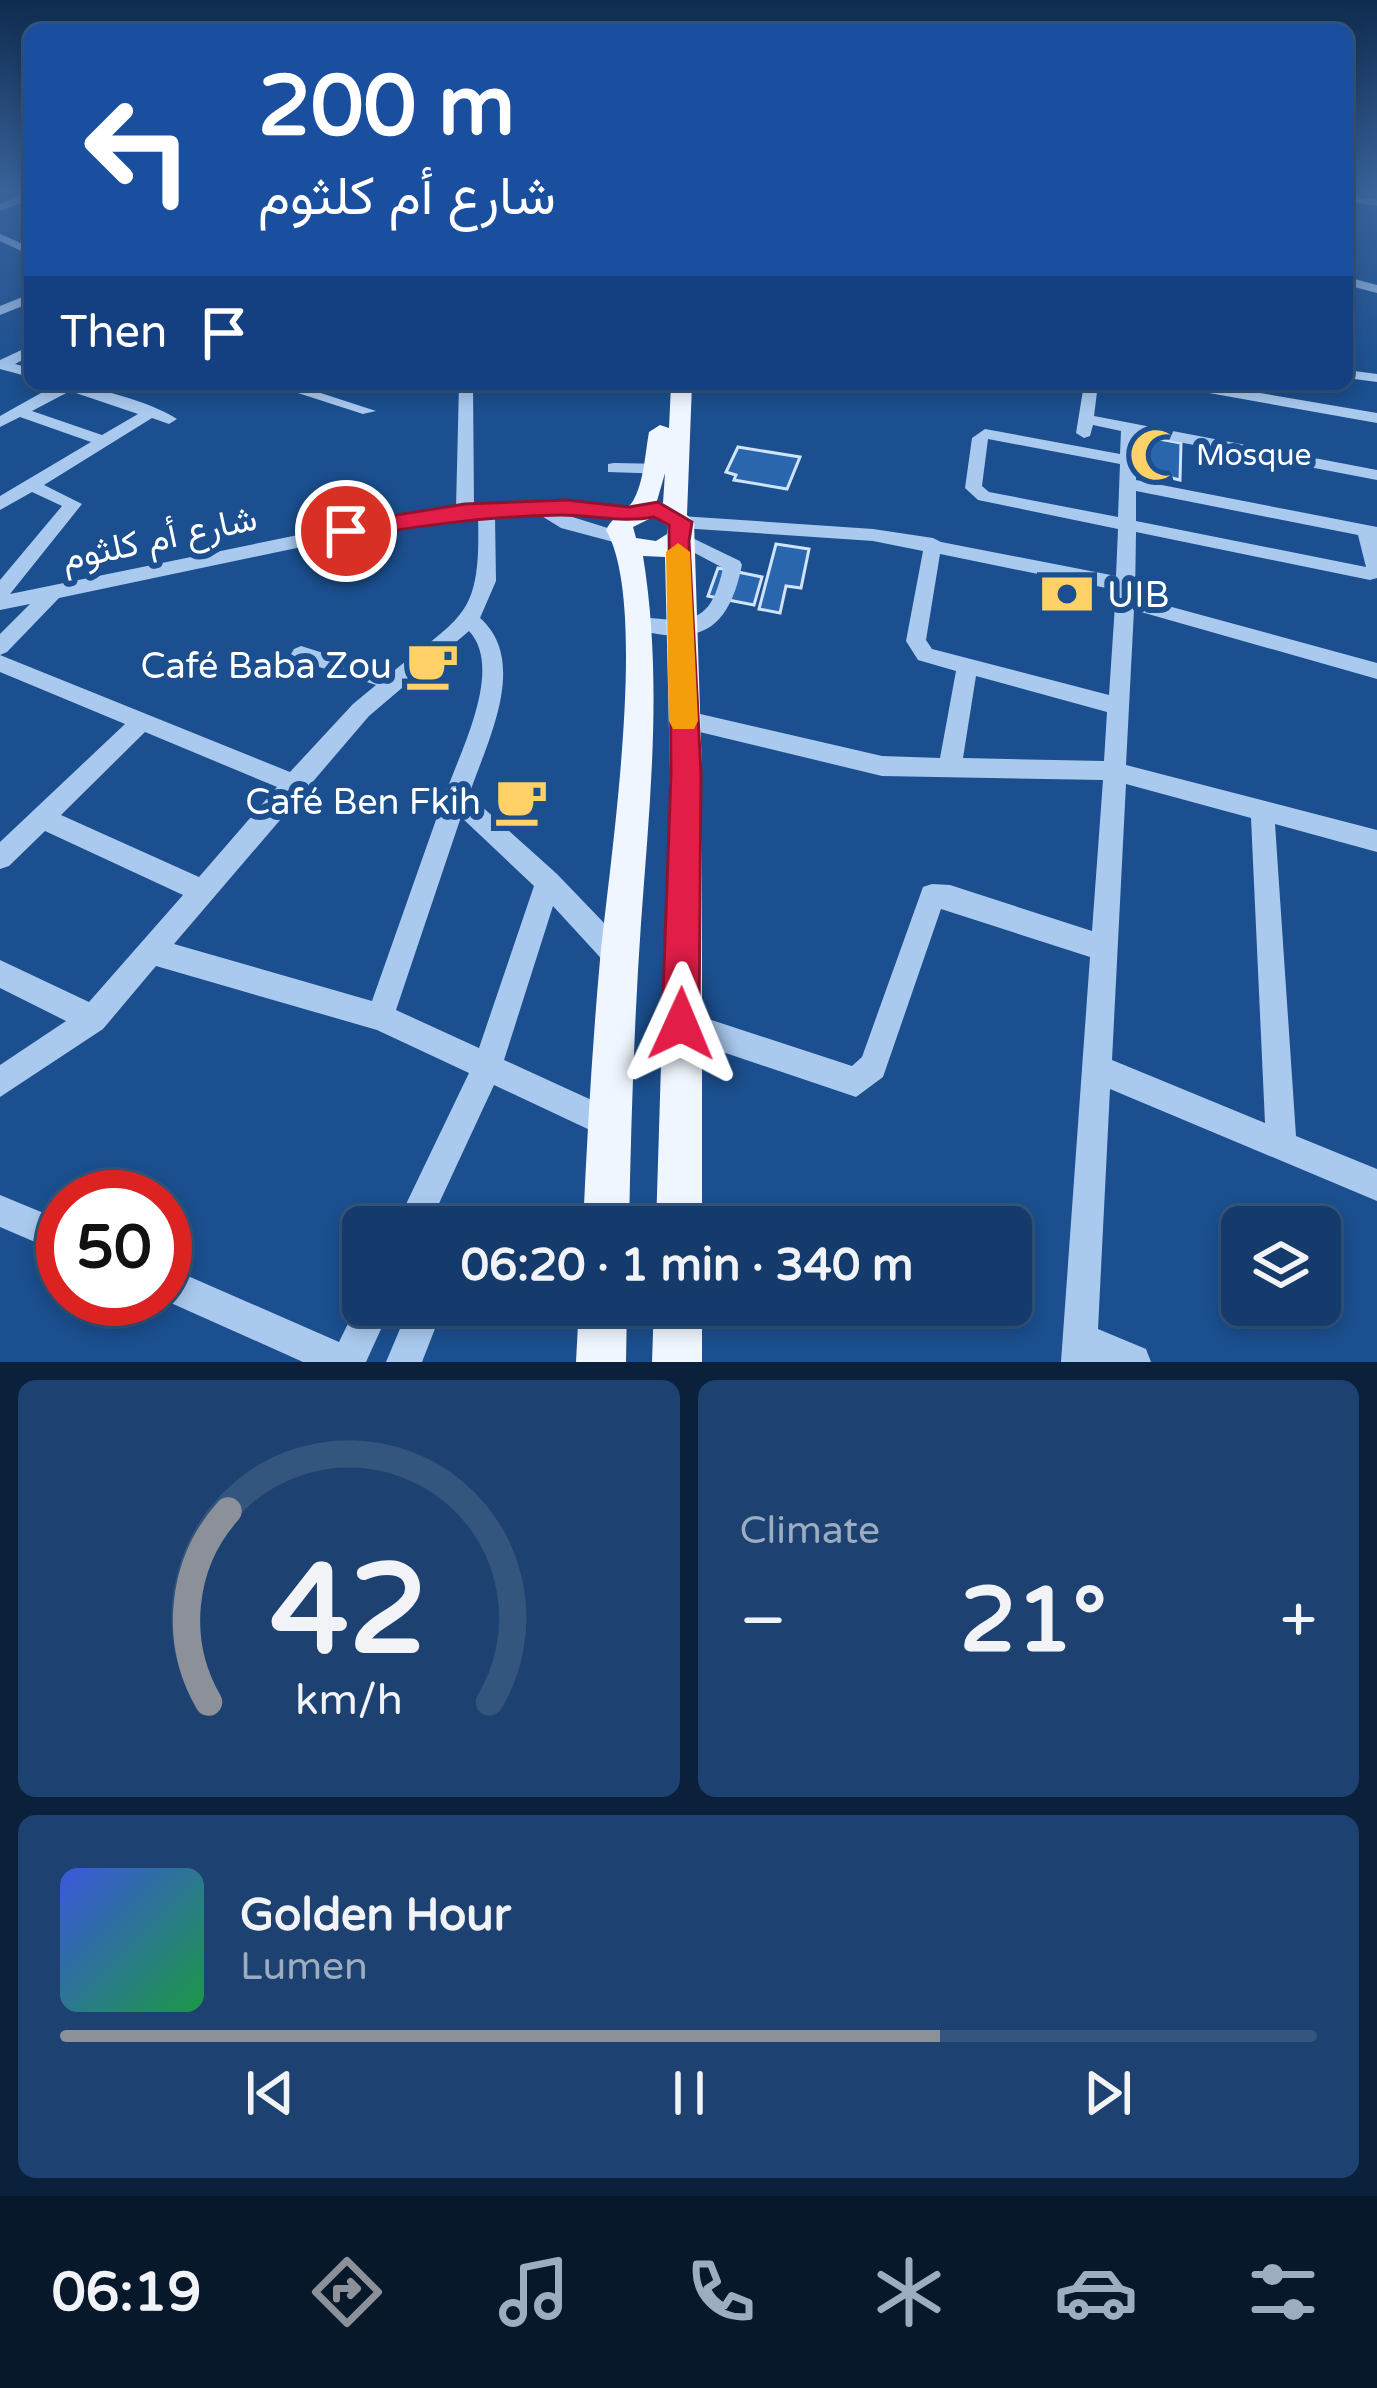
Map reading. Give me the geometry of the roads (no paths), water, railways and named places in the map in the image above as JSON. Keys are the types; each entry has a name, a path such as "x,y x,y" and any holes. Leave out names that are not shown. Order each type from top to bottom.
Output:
{"main road":[{"path":"668,390 664,469 678,529 683,630 679,1206"},
{"path":"607,1206 637,756 641,624 630,527 664,469 682,390"},
{"path":"630,527 658,509 678,529"},
{"path":"630,527 648,551 678,529"},
{"path":"601,1362 602,1326"},
{"path":"677,1362 678,1326"}],"street":[{"path":"0,422 58,390"},
{"path":"0,504 104,441 160,415 86,390"},
{"path":"297,390 368,410"},
{"path":"320,397 330,390"},
{"path":"0,1082 93,1019 362,710 480,607 488,577 475,511 466,390"},
{"path":"1082,452 1090,390"},
{"path":"1216,390 1377,418"},
{"path":"19,412 104,441"},
{"path":"1085,419 1377,475"},
{"path":"1129,428 1119,706 1080,1350 1133,1362"},
{"path":"985,434 1082,452 1128,472 1371,532 1376,568 1370,574 984,496 973,488 980,438 985,434"},
{"path":"614,468 664,469"},
{"path":"0,592 73,505 69,499 31,485"},
{"name":"شارع أم كلثوم","path":"0,603 346,531 475,511 545,510 567,524 630,527"},
{"path":"678,529 840,531 933,544 1125,593 1377,671"},
{"path":"641,624 683,630 706,624 720,612 733,568 678,529"},
{"path":"933,544 916,641 934,660 1119,706"},
{"path":"0,647 52,593"},
{"path":"380,1017 453,795 482,726 495,664 489,638 469,620"},
{"path":"301,654 394,682"},
{"path":"0,663 294,784"},
{"path":"950,767 967,668"},
{"path":"683,718 882,766 1113,771 1377,841"},
{"path":"0,858 143,721"},
{"path":"453,795 548,882 620,959"},
{"path":"1262,808 1281,1144"},
{"path":"42,818 205,892"},
{"path":"421,1206 487,1067 548,882"},
{"path":"681,1024 846,1083 856,1082 873,1067 932,896 950,897 1103,948"},
{"path":"154,952 380,1017 609,1124"},
{"path":"0,974 93,1019"},
{"path":"1097,1070 1377,1185"},
{"path":"0,1210 36,1226"},
{"path":"192,1295 346,1362 364,1326"},
{"path":"404,1362 418,1326"}],"place":[{"name":"Mosque","path":"1156,455"},
{"name":"UIB","path":"1067,594"},
{"name":"Café Baba Zou","path":"432,665"},
{"name":"Café Ben Fkih","path":"521,801"}]}
